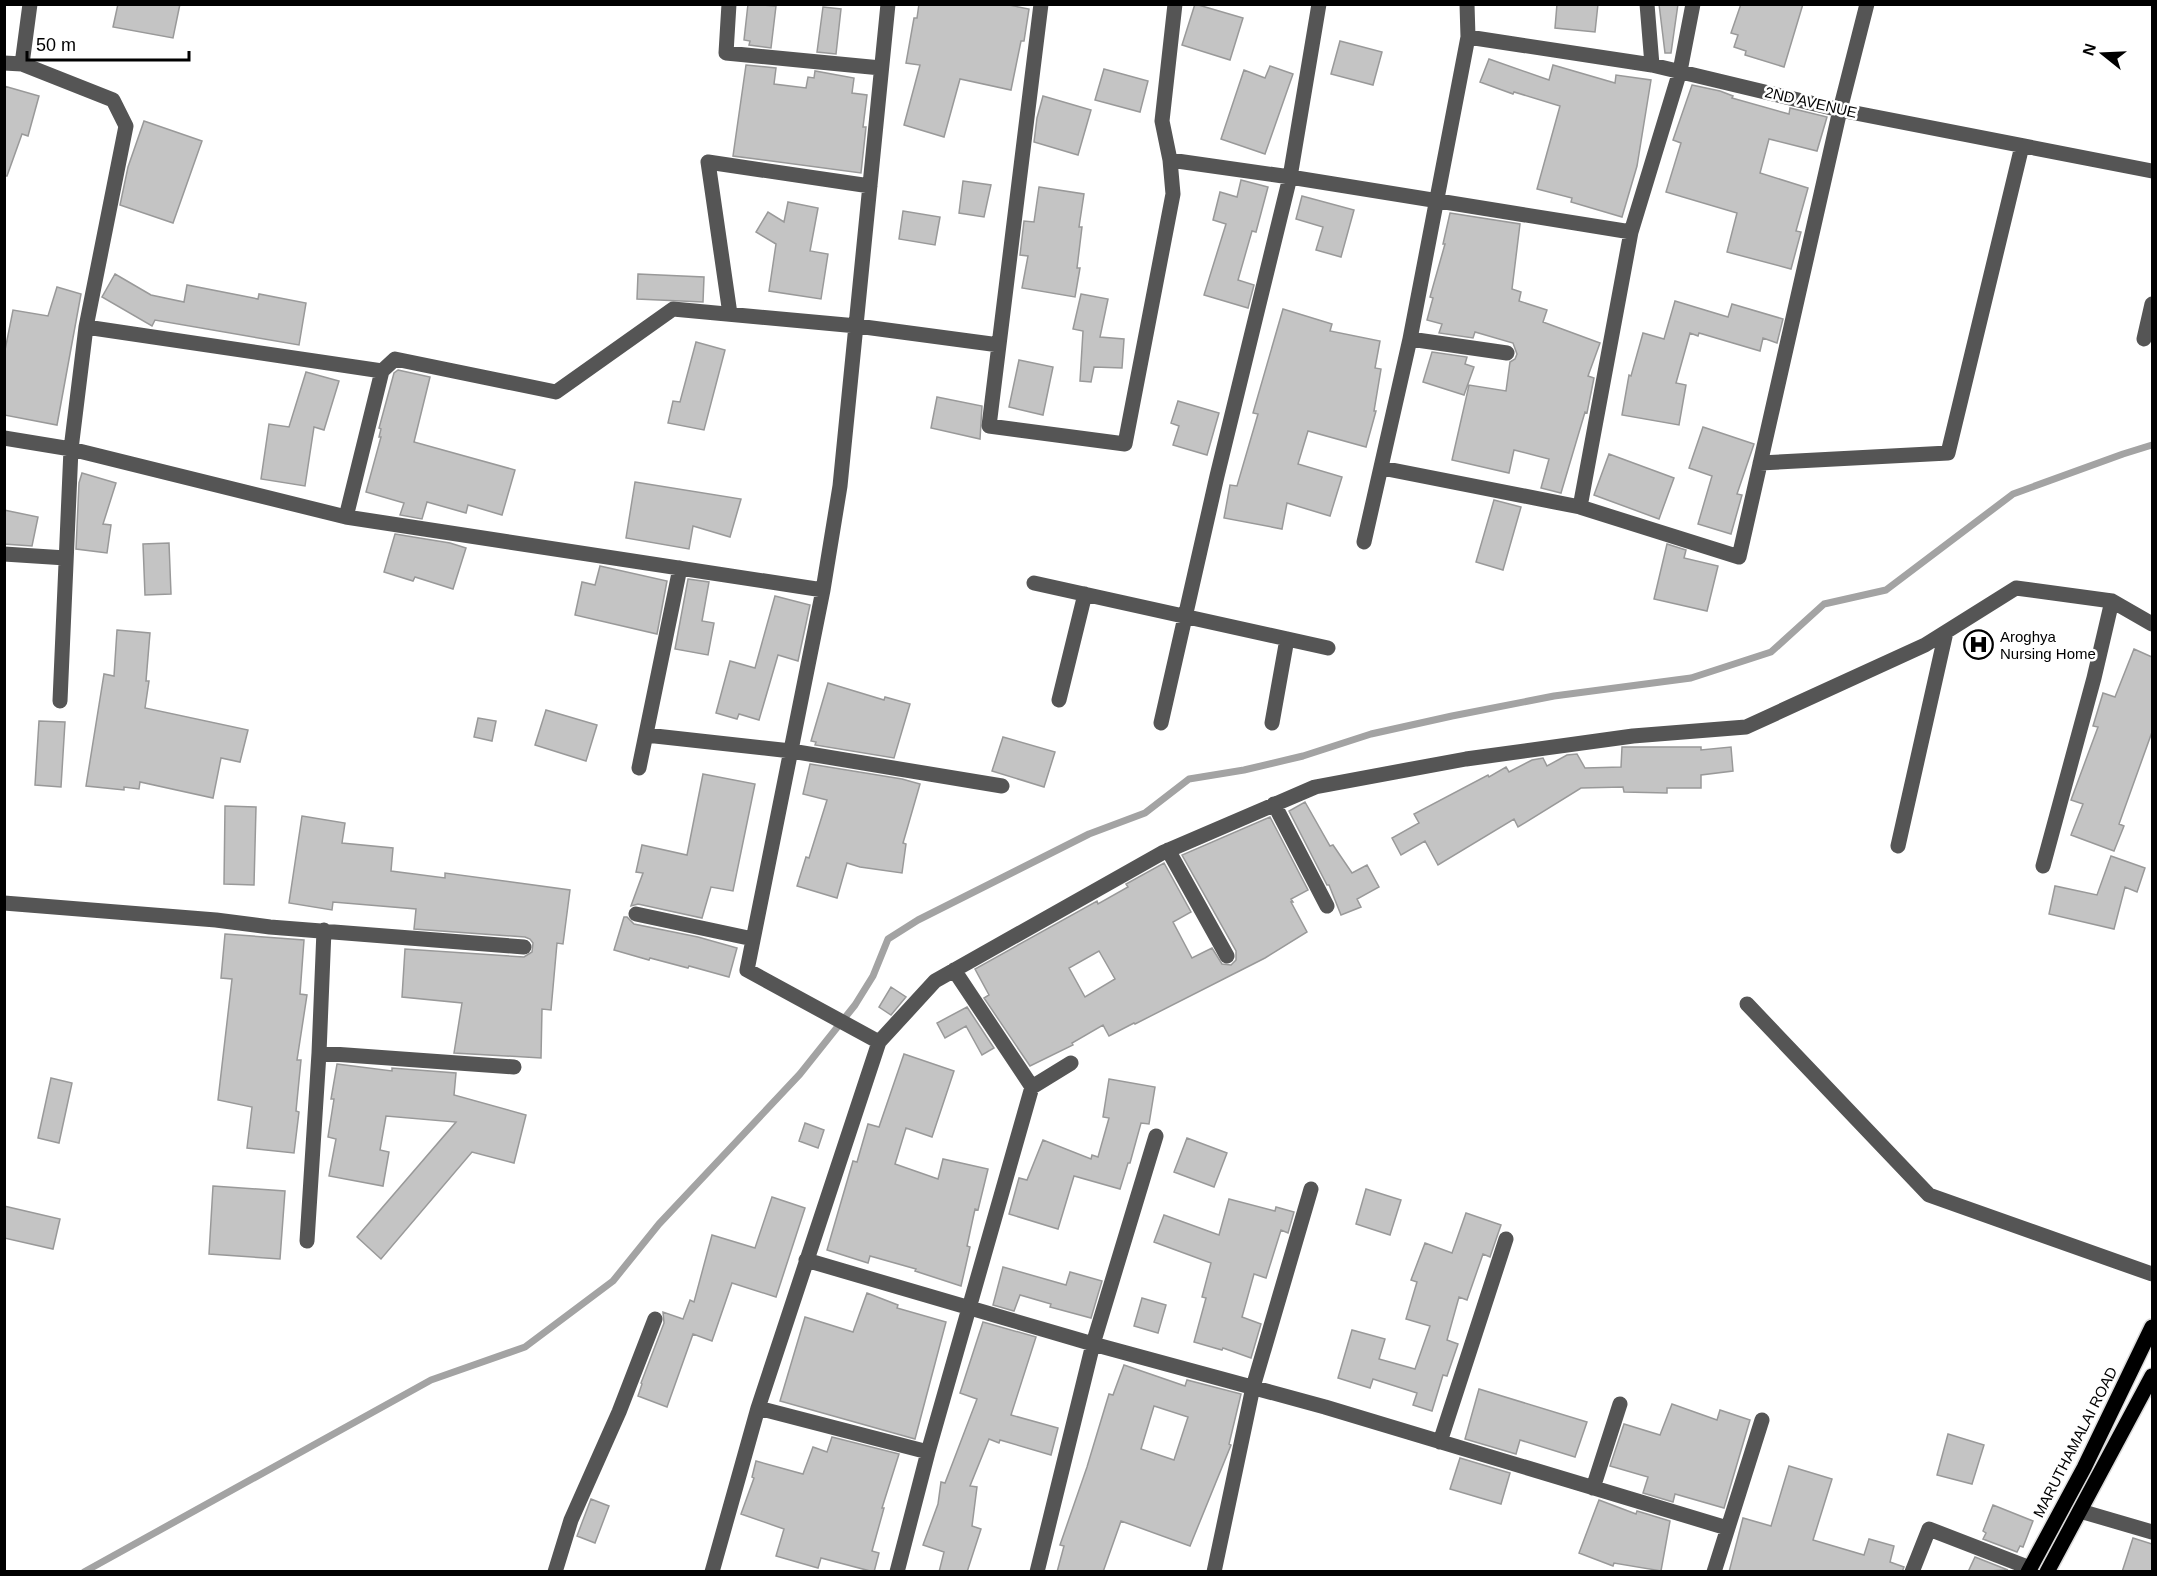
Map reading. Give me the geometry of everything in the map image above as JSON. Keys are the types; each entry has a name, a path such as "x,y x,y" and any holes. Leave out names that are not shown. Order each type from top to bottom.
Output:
{"main road":[{"name":"MARUTHAMALAI ROAD","path":"2029,1570 2084,1468 2152,1328"},
{"path":"2048,1572 2152,1376"}],"street":[{"path":"22,64 30,4"},
{"path":"729,4 726,53 881,68"},
{"path":"879,1042 747,970 823,590 840,486 888,4"},
{"path":"1041,4 989,426 1125,444 1173,194 1170,160 1162,121 1176,4"},
{"path":"1161,723 1290,177 1319,4"},
{"path":"1364,542 1410,339 1468,37 1467,4"},
{"path":"1647,4 1652,65"},
{"path":"1580,507 1631,232 1680,71 1694,4"},
{"path":"1382,468 1580,507 1739,556 1840,110 1867,4"},
{"name":"2ND AVENUE","path":"1468,37 1652,65 1840,110 2152,171"},
{"path":"4,63 22,64 113,100 126,126 86,327 71,449 60,701"},
{"path":"1760,463 1948,453 2022,146"},
{"path":"1170,160 1631,232"},
{"path":"730,314 708,162 870,186"},
{"path":"2144,339 2152,304"},
{"path":"346,517 382,370 395,359 556,392 673,309 857,326 999,345"},
{"path":"86,327 382,370"},
{"path":"1410,339 1507,353"},
{"path":"4,438 71,449 346,517 823,590"},
{"path":"4,554 66,558"},
{"path":"639,768 680,568"},
{"path":"1034,582 1328,648"},
{"path":"712,1572 758,1408 879,1042 935,981 1168,850 1315,787 1466,759 1633,736 1746,727 1925,645 2016,588 2112,601 2152,624"},
{"path":"1059,700 1085,594"},
{"path":"2043,866 2094,678 2112,601"},
{"path":"1898,846 1946,632"},
{"path":"1272,723 1287,639"},
{"path":"646,735 791,751 1002,786"},
{"path":"1274,804 1327,906"},
{"path":"1168,850 1227,956"},
{"path":"4,903 524,947"},
{"path":"636,914 753,939"},
{"path":"307,1241 320,1053 324,930"},
{"path":"954,970 1032,1087"},
{"path":"1747,1004 1929,1195 2152,1274"},
{"path":"320,1053 514,1067"},
{"path":"897,1572 928,1452 1032,1087 1071,1063"},
{"path":"1037,1572 1093,1344 1156,1136"},
{"path":"1214,1572 1253,1387 1311,1190"},
{"path":"1440,1442 1506,1239"},
{"path":"806,1260 1093,1344 1253,1387 1727,1528"},
{"path":"555,1572 571,1520 619,1412 655,1319"},
{"path":"1593,1488 1620,1404"},
{"path":"758,1408 928,1452"},
{"path":"1714,1572 1762,1420"},
{"path":"2080,1511 2152,1532"},
{"path":"1912,1572 1929,1529 2029,1570"}],"building":[{"path":"118,4 180,4 173,38 113,27"},
{"path":"748,4 776,6 771,48 749,45 750,41 744,40"},
{"path":"919,4 1004,4 1029,9 1024,41 1021,41 1011,90 960,79 944,137 904,125 920,65 906,63 914,18 917,18"},
{"path":"1195,4 1243,18 1230,60 1182,45"},
{"path":"1557,4 1598,4 1595,32 1555,28"},
{"path":"1659,4 1678,4 1671,53 1665,53"},
{"path":"1741,4 1803,4 1784,67 1745,55 1746,51 1734,47 1738,35 1731,33"},
{"path":"823,7 841,9 836,54 817,52"},
{"path":"1340,41 1382,52 1373,85 1331,74"},
{"path":"1489,59 1549,80 1553,65 1615,83 1616,75 1651,80 1637,166 1622,217 1571,202 1572,198 1537,189 1560,106 1514,92 1513,94 1480,82"},
{"path":"746,65 776,68 774,84 806,88 808,77 814,78 815,71 854,78 852,93 867,95 861,173 733,156"},
{"path":"1270,66 1293,74 1265,154 1221,139 1244,70 1265,78"},
{"path":"1104,69 1148,81 1140,112 1095,100"},
{"path":"1692,85 1720,91 1733,96 1732,98 1789,114 1790,108 1827,117 1817,151 1769,139 1760,173 1808,188 1796,231 1801,232 1791,269 1727,252 1737,213 1666,192 1681,143 1673,140"},
{"path":"4,86 39,96 28,136 22,134 7,176 4,176"},
{"path":"1043,96 1091,110 1078,155 1034,142"},
{"path":"144,121 202,141 173,223 120,205 128,167"},
{"path":"1241,180 1268,187 1256,232 1252,231 1238,280 1254,285 1248,308 1204,295 1226,224 1213,220 1220,192 1237,197"},
{"path":"963,181 991,185 984,217 959,213"},
{"path":"1039,187 1084,194 1079,227 1082,227 1077,268 1080,268 1075,297 1022,288 1028,256 1020,255 1024,221 1034,222"},
{"path":"1302,196 1354,210 1341,257 1316,250 1323,227 1296,219"},
{"path":"788,202 818,208 810,251 828,254 821,299 769,291 776,244 756,232 768,212 784,222"},
{"path":"903,211 940,217 935,245 899,239"},
{"path":"1450,213 1520,224 1512,289 1521,292 1519,301 1547,310 1543,322 1600,343 1588,376 1594,378 1587,413 1585,412 1561,493 1541,488 1549,459 1514,450 1509,473 1452,460 1469,385 1506,391 1510,362 1517,354 1513,343 1475,332 1473,338 1439,333 1442,324 1427,320 1433,298 1430,297 1445,244 1443,244"},
{"path":"115,274 151,295 184,302 187,285 258,299 259,294 306,303 299,345 155,320 152,326 102,297"},
{"path":"638,274 704,277 703,302 637,299"},
{"path":"57,287 81,294 57,425 4,415 4,355 13,310 48,316"},
{"path":"1081,294 1108,299 1100,337 1124,339 1122,368 1094,367 1091,382 1080,381 1083,331 1073,329"},
{"path":"1675,301 1728,317 1732,304 1783,319 1777,343 1763,338 1760,351 1699,333 1698,336 1690,333 1676,383 1686,385 1679,425 1622,415 1629,375 1631,376 1643,333 1664,339"},
{"path":"1283,309 1332,324 1330,331 1380,341 1375,368 1381,369 1374,411 1376,411 1366,447 1308,431 1298,464 1342,477 1330,516 1287,503 1282,529 1224,518 1230,485 1237,486 1258,414 1253,413"},
{"path":"696,342 725,350 704,430 668,423 673,401 680,402"},
{"path":"1432,352 1467,357 1465,364 1474,367 1464,395 1423,382"},
{"path":"1019,360 1053,367 1043,415 1009,407"},
{"path":"398,370 430,377 414,442 515,470 502,515 468,505 466,513 427,502 422,519 400,515 404,503 366,492 381,437 379,437 381,429 379,428 394,373"},
{"path":"306,372 339,381 324,430 314,427 305,486 261,479 269,424 289,427"},
{"path":"937,397 982,406 980,439 931,428"},
{"path":"1178,401 1219,413 1207,455 1173,445 1179,426 1171,423"},
{"path":"1703,427 1754,444 1737,494 1742,495 1731,534 1698,524 1712,476 1689,468"},
{"path":"1609,454 1674,478 1659,519 1594,495"},
{"path":"82,473 116,483 103,524 111,525 107,553 76,549 79,483"},
{"path":"635,482 741,499 730,537 693,526 689,549 626,538"},
{"path":"1494,500 1521,507 1503,570 1476,562"},
{"path":"4,510 38,517 32,546 4,544"},
{"path":"395,534 450,543 466,548 453,589 415,577 413,581 384,572"},
{"path":"169,543 171,594 145,595 143,544"},
{"path":"1667,544 1686,550 1684,558 1718,566 1707,611 1654,599"},
{"path":"600,566 667,581 657,634 575,615 582,582 595,585"},
{"path":"688,579 709,582 702,621 714,623 708,655 675,649"},
{"path":"775,596 810,605 798,661 778,655 759,720 739,714 737,719 716,713 730,661 755,668"},
{"path":"117,630 150,633 146,681 149,681 145,708 248,730 240,762 221,758 213,798 140,782 139,789 124,787 124,790 86,786 104,674 114,676"},
{"path":"2134,649 2152,657 2152,732 2119,824 2124,826 2114,851 2071,835 2083,804 2071,800 2098,727 2093,726 2103,693 2115,697"},
{"path":"828,683 884,700 885,697 910,704 894,758 815,745 816,742 811,741"},
{"path":"546,710 597,725 586,761 535,745"},
{"path":"478,718 496,721 492,741 474,737"},
{"path":"39,721 65,722 61,787 35,785"},
{"path":"1003,737 1055,752 1044,787 992,771"},
{"path":"1622,747 1701,747 1701,750 1731,747 1733,771 1701,775 1701,788 1667,788 1667,793 1624,792 1623,787 1581,788 1518,827 1514,819 1438,865 1425,841 1401,855 1392,838 1419,823 1414,814 1506,767 1509,772 1532,760 1543,758 1547,766 1567,755 1577,754 1585,768 1621,767"},
{"path":"810,764 920,784 903,843 906,844 902,873 847,863 837,898 797,886 806,857 809,858 827,800 803,794"},
{"path":"703,774 755,784 733,891 711,887 702,918 638,904 631,906 643,873 636,872 642,845 687,855"},
{"path":"1305,802 1330,846 1333,845 1352,873 1367,865 1379,887 1357,899 1361,907 1341,915 1329,885 1289,811"},
{"path":"225,806 256,807 254,885 224,884"},
{"path":"302,816 345,823 342,843 393,848 391,871 445,878 445,873 570,890 563,944 557,943 551,1010 542,1009 541,1058 454,1053 462,1003 402,997 405,949 524,957 532,952 533,943 530,939 414,929 416,909 333,902 332,910 289,903"},
{"path":"1270,817 1308,890 1291,899 1307,932 1265,958 1135,1024 1109,1036 1103,1025 1072,1043 1073,1045 1030,1066 984,998 989,995 975,969 1097,901 1098,904 1128,887 1126,884 1164,863 1191,912 1173,922 1192,958 1212,948 1222,964 1231,965 1236,960 1236,951 1182,855","holes":["1099,951 1115,979 1085,997 1069,968"]},
{"path":"2111,856 2145,868 2137,892 2125,887 2114,929 2049,914 2055,886 2097,895"},
{"path":"624,917 634,924 698,937 737,948 729,977 614,950"},
{"path":"225,934 304,940 300,994 307,995 297,1060 301,1060 296,1111 299,1112 294,1153 247,1148 252,1107 218,1100 232,979 221,978"},
{"path":"891,987 906,997 891,1015 879,1007"},
{"path":"967,1007 994,1048 982,1055 966,1026 945,1038 937,1023"},
{"path":"904,1054 954,1071 932,1137 906,1128 895,1164 938,1179 943,1159 988,1169 978,1210 975,1209 967,1246 970,1247 961,1286 915,1271 916,1269 870,1256 868,1263 827,1250 853,1161 857,1162 868,1124 879,1127"},
{"path":"337,1064 392,1071 392,1068 456,1073 454,1095 526,1115 514,1163 472,1152 381,1259 357,1237 456,1122 386,1116 380,1150 389,1152 383,1186 329,1176 336,1139 328,1137"},
{"path":"51,1078 72,1083 59,1143 38,1138"},
{"path":"1109,1079 1155,1087 1149,1124 1141,1123 1120,1189 1074,1176 1058,1229 1009,1214 1019,1178 1027,1180 1043,1140 1091,1159 1092,1155 1098,1157 1109,1118 1103,1117"},
{"path":"805,1123 824,1130 818,1148 799,1141"},
{"path":"1187,1138 1227,1153 1214,1187 1174,1172"},
{"path":"213,1186 285,1191 280,1259 209,1254"},
{"path":"1366,1189 1401,1200 1390,1235 1356,1224"},
{"path":"772,1197 805,1208 776,1297 732,1283 712,1341 693,1334 667,1407 638,1396 664,1323 663,1312 683,1319 690,1300 694,1302 712,1235 755,1248"},
{"path":"1229,1199 1275,1211 1276,1207 1294,1212 1288,1233 1281,1230 1266,1278 1254,1274 1242,1317 1261,1324 1251,1358 1223,1348 1222,1350 1194,1342 1206,1298 1202,1297 1211,1263 1154,1242 1164,1215 1219,1235"},
{"path":"4,1206 60,1219 53,1249 4,1238"},
{"path":"1466,1213 1501,1225 1490,1257 1483,1254 1467,1300 1459,1297 1447,1340 1458,1344 1447,1376 1443,1375 1432,1411 1413,1405 1417,1393 1373,1379 1370,1388 1338,1378 1352,1330 1385,1339 1379,1359 1415,1369 1430,1326 1406,1319 1417,1282 1411,1280 1425,1243 1452,1253"},
{"path":"1003,1267 1066,1285 1070,1272 1102,1281 1091,1318 1050,1307 1051,1304 1020,1295 1014,1311 993,1305"},
{"path":"867,1293 898,1305 897,1308 946,1322 915,1439 780,1401 805,1317 853,1332"},
{"path":"1142,1298 1166,1305 1158,1333 1134,1326"},
{"path":"983,1322 1036,1337 1011,1415 1058,1428 1051,1455 989,1439 970,1486 977,1487 972,1526 981,1529 967,1572 939,1572 944,1552 923,1545 938,1504 941,1482 945,1483 977,1399 960,1393"},
{"path":"1124,1365 1185,1386 1187,1380 1241,1394 1229,1444 1231,1445 1190,1546 1121,1521 1103,1572 1057,1572 1064,1546 1060,1545 1109,1394 1113,1395","holes":["1154,1406 1188,1417 1174,1460 1141,1449"]},
{"path":"1479,1389 1587,1422 1575,1457 1520,1440 1516,1454 1465,1439"},
{"path":"1672,1404 1717,1420 1720,1410 1750,1420 1724,1508 1675,1494 1673,1502 1643,1493 1648,1477 1610,1466 1624,1424 1660,1435"},
{"path":"1948,1434 1984,1445 1972,1484 1937,1475"},
{"path":"832,1437 899,1454 882,1508 884,1508 872,1551 879,1553 874,1572 821,1558 818,1568 776,1556 784,1529 741,1514 754,1478 752,1477 756,1461 803,1474 813,1447 827,1452"},
{"path":"1460,1458 1510,1473 1501,1504 1450,1489"},
{"path":"1789,1466 1832,1479 1813,1540 1864,1555 1869,1539 1894,1546 1890,1562 1904,1567 1902,1572 1729,1572 1743,1518 1771,1526"},
{"path":"591,1499 609,1506 595,1543 577,1536"},
{"path":"1599,1500 1636,1514 1637,1511 1670,1521 1661,1571 1614,1563 1613,1566 1579,1553"},
{"path":"1993,1505 2033,1521 2023,1547 2020,1546 2017,1552 1983,1539 1986,1533 1983,1531"},
{"path":"2133,1538 2152,1544 2152,1572 2122,1572"},
{"path":"1975,1557 2008,1570 1968,1572"}],"waterway":[{"path":"84,1572 431,1380 525,1347 613,1281 659,1224 800,1074 855,1005 873,976 888,939 918,920 1089,834 1145,813 1189,779 1244,770 1303,756 1371,734 1452,716 1554,696 1691,678 1771,652 1824,604 1886,590 2013,494 2152,445"}],"place":[{"name":"Aroghya Nursing Home","path":"1979,645"}]}
